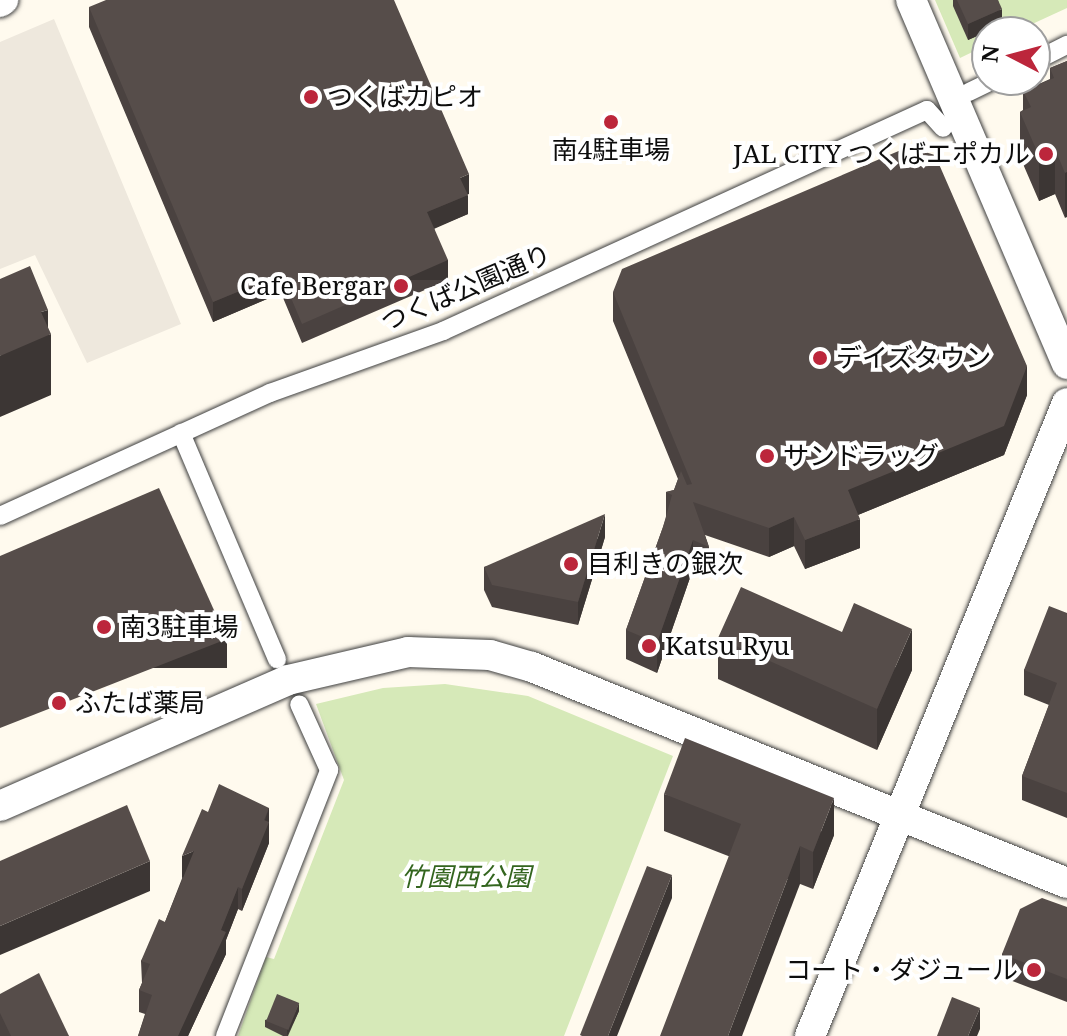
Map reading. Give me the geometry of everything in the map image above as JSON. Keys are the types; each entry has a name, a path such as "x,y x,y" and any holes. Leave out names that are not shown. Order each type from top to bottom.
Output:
{"street":[{"path":"911,0 1067,364"},
{"name":"つくば公園通り","path":"0,516 270,393 443,331 927,110 943,128"},
{"path":"810,1036 1067,403"},
{"path":"181,433 277,659"},
{"path":"0,806 288,680 408,652 490,655 532,667 899,812 1067,883"},
{"path":"225,1036 329,770 299,704"}],"green space":[{"path":"935,0 1067,0 1067,8 1050,16 971,16 971,53 960,58"},
{"name":"竹園西公園","path":"445,684 528,696 673,756 564,1036 238,1036 266,957 274,959 344,780 316,704 383,688"}],"shaded area":[{"path":"54,19 181,324 87,363 35,255 0,269 0,42"}],"building":[{"name":"つくばカピオ","path":"106,0 394,0 469,174 460,178 468,195 427,212 448,260 302,324 281,274 213,302 89,7"},
{"path":"957,0 998,0 1002,9 986,16 971,16 968,24"},
{"path":"1067,61 1065,173 1055,149 1039,156 1020,112 1031,107 1026,96 1051,96 1051,79 1054,78 1051,68"},
{"name":"デイズタウン","path":"908,147 935,155 1027,366 1004,426 848,490 860,519 805,540 794,517 769,528 693,502 709,547 693,540 657,643 626,630 663,527 672,495 666,492 674,490 681,471 687,485 692,484 613,292 622,269"},
{"path":"30,266 48,310 41,312 51,334 0,356 0,279"},
{"name":"南3駐車場","path":"159,488 227,639 0,728 0,556"},
{"path":"605,514 578,602 492,585 484,567"},
{"path":"741,587 842,632 854,603 912,629 877,709 718,638"},
{"path":"1049,606 1067,613 1067,793 1022,776 1057,683 1024,670"},
{"path":"685,738 834,798 813,852 800,846 728,1036 660,1036 741,824 664,794"},
{"path":"219,784 269,808 264,820 269,822 242,889 238,887 221,930 226,932 178,1036 138,1036 152,995 139,990 150,964 141,961 159,919 165,922 194,851 182,856 202,809 208,812"},
{"path":"127,805 150,861 0,926 0,861"},
{"path":"647,866 672,875 608,1036 582,1036 580,1035"},
{"path":"1042,898 1067,907 1067,979 1002,954 1020,909"},
{"path":"39,973 69,1036 11,1036 0,1013 0,994"},
{"path":"277,994 299,1003 288,1030 266,1021"},
{"path":"952,997 980,1008 968,1036 937,1036"}],"place":[{"name":"つくばカピオ","path":"311,97"},
{"name":"南4駐車場","path":"611,122"},
{"name":"JAL CITY つくばエポカル","path":"1046,154"},
{"name":"Cafe Bergar","path":"401,286"},
{"name":"デイズタウン","path":"820,358"},
{"name":"サンドラッグ","path":"767,456"},
{"name":"目利きの銀次","path":"571,564"},
{"name":"南3駐車場","path":"104,627"},
{"name":"Katsu Ryu","path":"649,646"},
{"name":"ふたば薬局","path":"59,703"},
{"name":"コート・ダジュール","path":"1034,970"}]}
